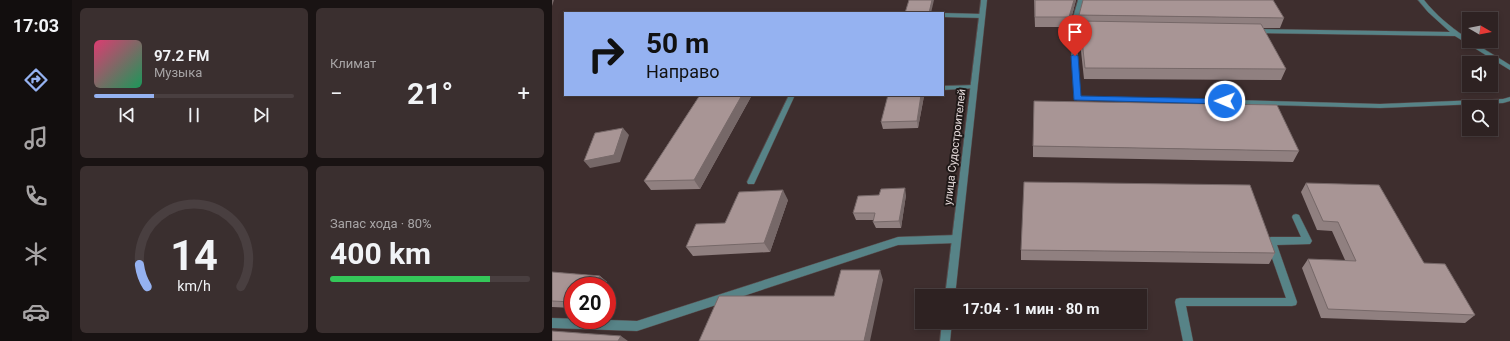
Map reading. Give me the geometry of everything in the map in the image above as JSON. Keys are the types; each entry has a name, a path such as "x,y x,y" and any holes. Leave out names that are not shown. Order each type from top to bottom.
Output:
{"street":[{"name":"улица Судостроителей","path":"951,289 984,0"},
{"path":"1081,0 1073,28 1077,98 1380,106 1503,101 1510,99"},
{"path":"1421,0 1428,10 1455,34 1510,68"},
{"path":"944,16 982,16"},
{"path":"1073,28 1081,28"},
{"path":"1248,31 1455,34"},
{"path":"944,88 974,87"},
{"path":"751,182 792,96"},
{"path":"1188,341 1180,302 1292,302 1271,240 1306,241 1296,217"},
{"path":"552,323 637,326 898,240 956,240"},
{"path":"944,341 946,329"}],"building":[{"path":"909,0 932,0 929,12 905,12"},
{"path":"1035,0 1074,0 1069,17 1035,17"},
{"path":"1083,0 1273,0 1284,18 1079,15"},
{"path":"1080,21 1261,24 1286,69 1085,68"},
{"path":"699,96 741,96 694,180 644,181"},
{"path":"888,96 921,96 917,121 881,122"},
{"path":"1034,101 1277,105 1299,151 1033,146"},
{"path":"623,128 614,155 584,161 595,133"},
{"path":"1024,182 1250,185 1275,253 1021,250"},
{"path":"1306,183 1379,185 1424,263 1445,264 1475,315 1328,309 1308,259 1356,261 1338,222 1323,221"},
{"path":"905,188 899,221 873,222 875,213 853,213 858,196 879,195 881,189"},
{"path":"783,190 764,243 686,247 696,224 725,223 739,192"},
{"path":"841,270 880,270 864,341 699,341 719,296 834,296"},
{"path":"552,272 600,276 564,277 564,302 552,301"},
{"path":"552,331 621,336 618,341 552,341"}],"route":[{"path":"1075,56 1077,98 1225,101"}]}
